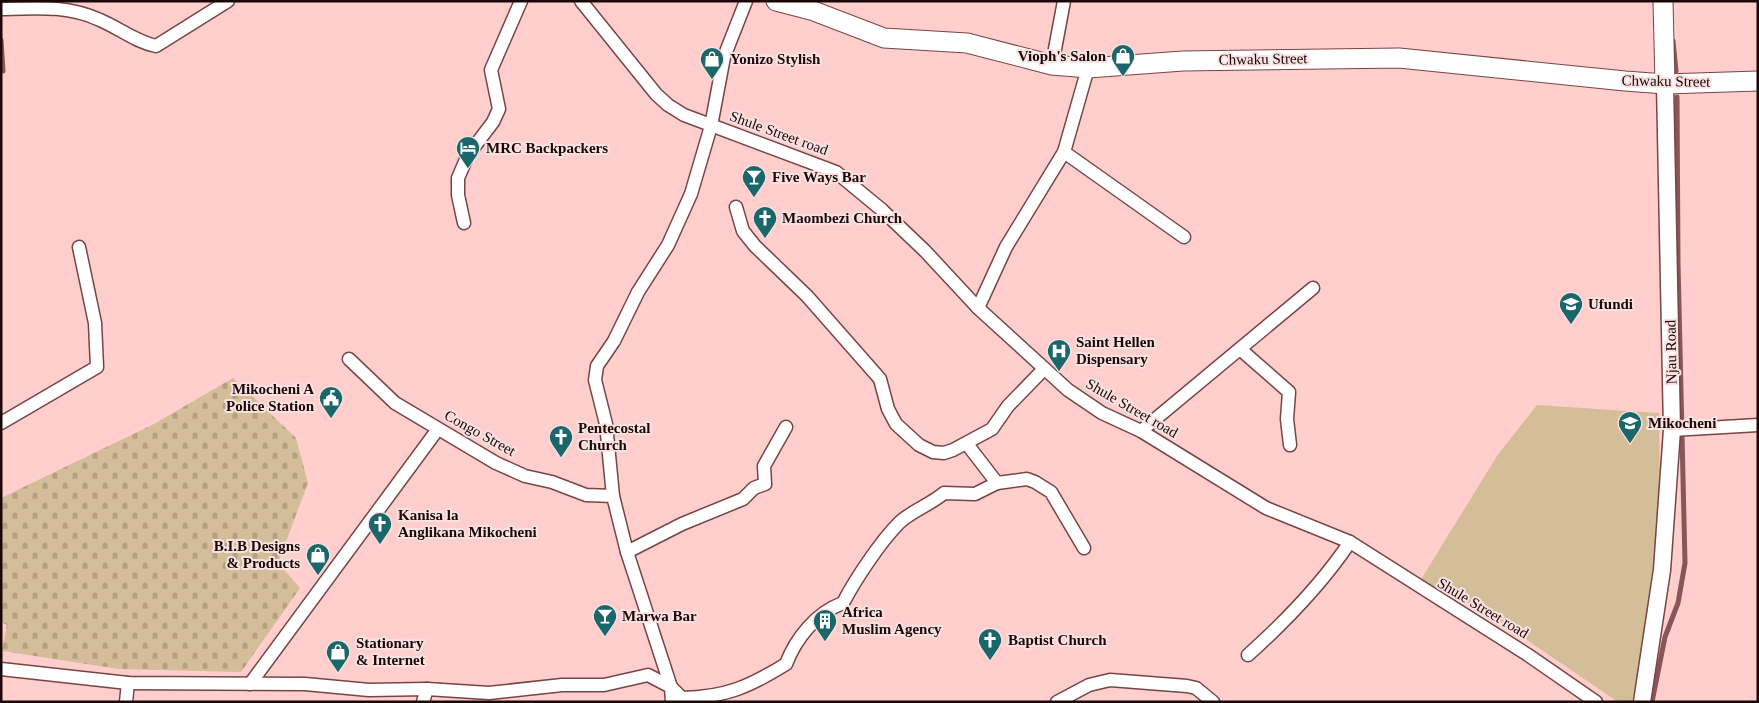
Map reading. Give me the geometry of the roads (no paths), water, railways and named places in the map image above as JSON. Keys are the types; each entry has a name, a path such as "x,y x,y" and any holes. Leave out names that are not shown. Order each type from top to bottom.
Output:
{"main road":[{"name":"Chwaku Street","path":"776,1 811,10 884,38 967,43 1052,66 1088,68 1201,61 1399,58 1665,84 1758,81"},
{"name":"Njau Road","path":"1664,1 1665,84"}],"street":[{"path":"1,9 70,8 100,19 145,44 156,46 228,1"},
{"path":"464,223 458,195 458,178 468,155 493,122 499,109 491,70 521,1"},
{"name":"Shule Street road","path":"581,1 656,94 668,105 684,115 711,126 836,172 882,210 925,251 978,308 1043,370 1102,413 1141,431 1266,508 1350,542 1399,575 1528,654 1596,702"},
{"path":"672,702 672,687 627,552 613,496 606,424 595,380 597,366 614,341 638,292 668,245 691,194 711,126 724,57 746,1"},
{"path":"1052,66 1064,1"},
{"path":"978,308 1006,246 1064,152 1088,68"},
{"name":"Njau Road","path":"1642,702 1662,570 1672,430 1665,84"},
{"path":"1064,152 1184,237"},
{"path":"736,207 743,231 755,246 807,296 880,379 888,409 896,424 906,434 933,452 944,453 967,444 992,429 1008,406 1043,370"},
{"path":"1,422 98,367 95,323 79,247"},
{"path":"1141,431 1313,288"},
{"path":"1240,349 1290,392 1287,419 1290,445"},
{"name":"Congo Street","path":"349,359 395,403 496,463 524,476 552,482 586,495 613,496"},
{"path":"1672,430 1758,425"},
{"path":"627,552 682,524 742,499 754,488 765,484 764,466 786,427"},
{"path":"250,684 438,429"},
{"path":"967,444 996,483"},
{"path":"1,669 128,683 305,684 369,690 428,689 489,692 562,685 604,686 648,675 672,687 682,698 727,694 786,664 793,645 827,609 843,603 851,588 899,522 931,505 944,493 975,494 996,483 1027,479 1051,492 1084,548"},
{"path":"1248,655 1292,615 1329,574 1350,542"},
{"path":"1057,702 1089,684 1110,680 1187,686 1196,688 1213,702"},
{"path":"126,702 128,683"},
{"path":"423,702 428,689"}],"waterway":[{"path":"1,40 3,71"},
{"path":"1673,41 1676,71"},
{"path":"1652,702 1665,637 1678,603 1685,563 1678,263 1677,97"}],"place":[{"name":"Vioph's Salon","path":"1123,77"},
{"name":"Yonizo Stylish","path":"712,80"},
{"name":"MRC Backpackers","path":"468,169"},
{"name":"Five Ways Bar","path":"754,198"},
{"name":"Maombezi Church","path":"765,239"},
{"name":"Ufundi","path":"1571,325"},
{"name":"Saint Hellen Dispensary","path":"1059,372"},
{"name":"Mikocheni A Police Station","path":"331,419"},
{"name":"Mikocheni","path":"1630,444"},
{"name":"Pentecostal Church","path":"561,458"},
{"name":"Kanisa la Anglikana Mikocheni","path":"380,545"},
{"name":"B.I.B Designs & Products","path":"318,576"},
{"name":"Marwa Bar","path":"605,637"},
{"name":"Africa Muslim Agency","path":"825,642"},
{"name":"Baptist Church","path":"990,661"},
{"name":"Stationary & Internet","path":"338,673"}]}
